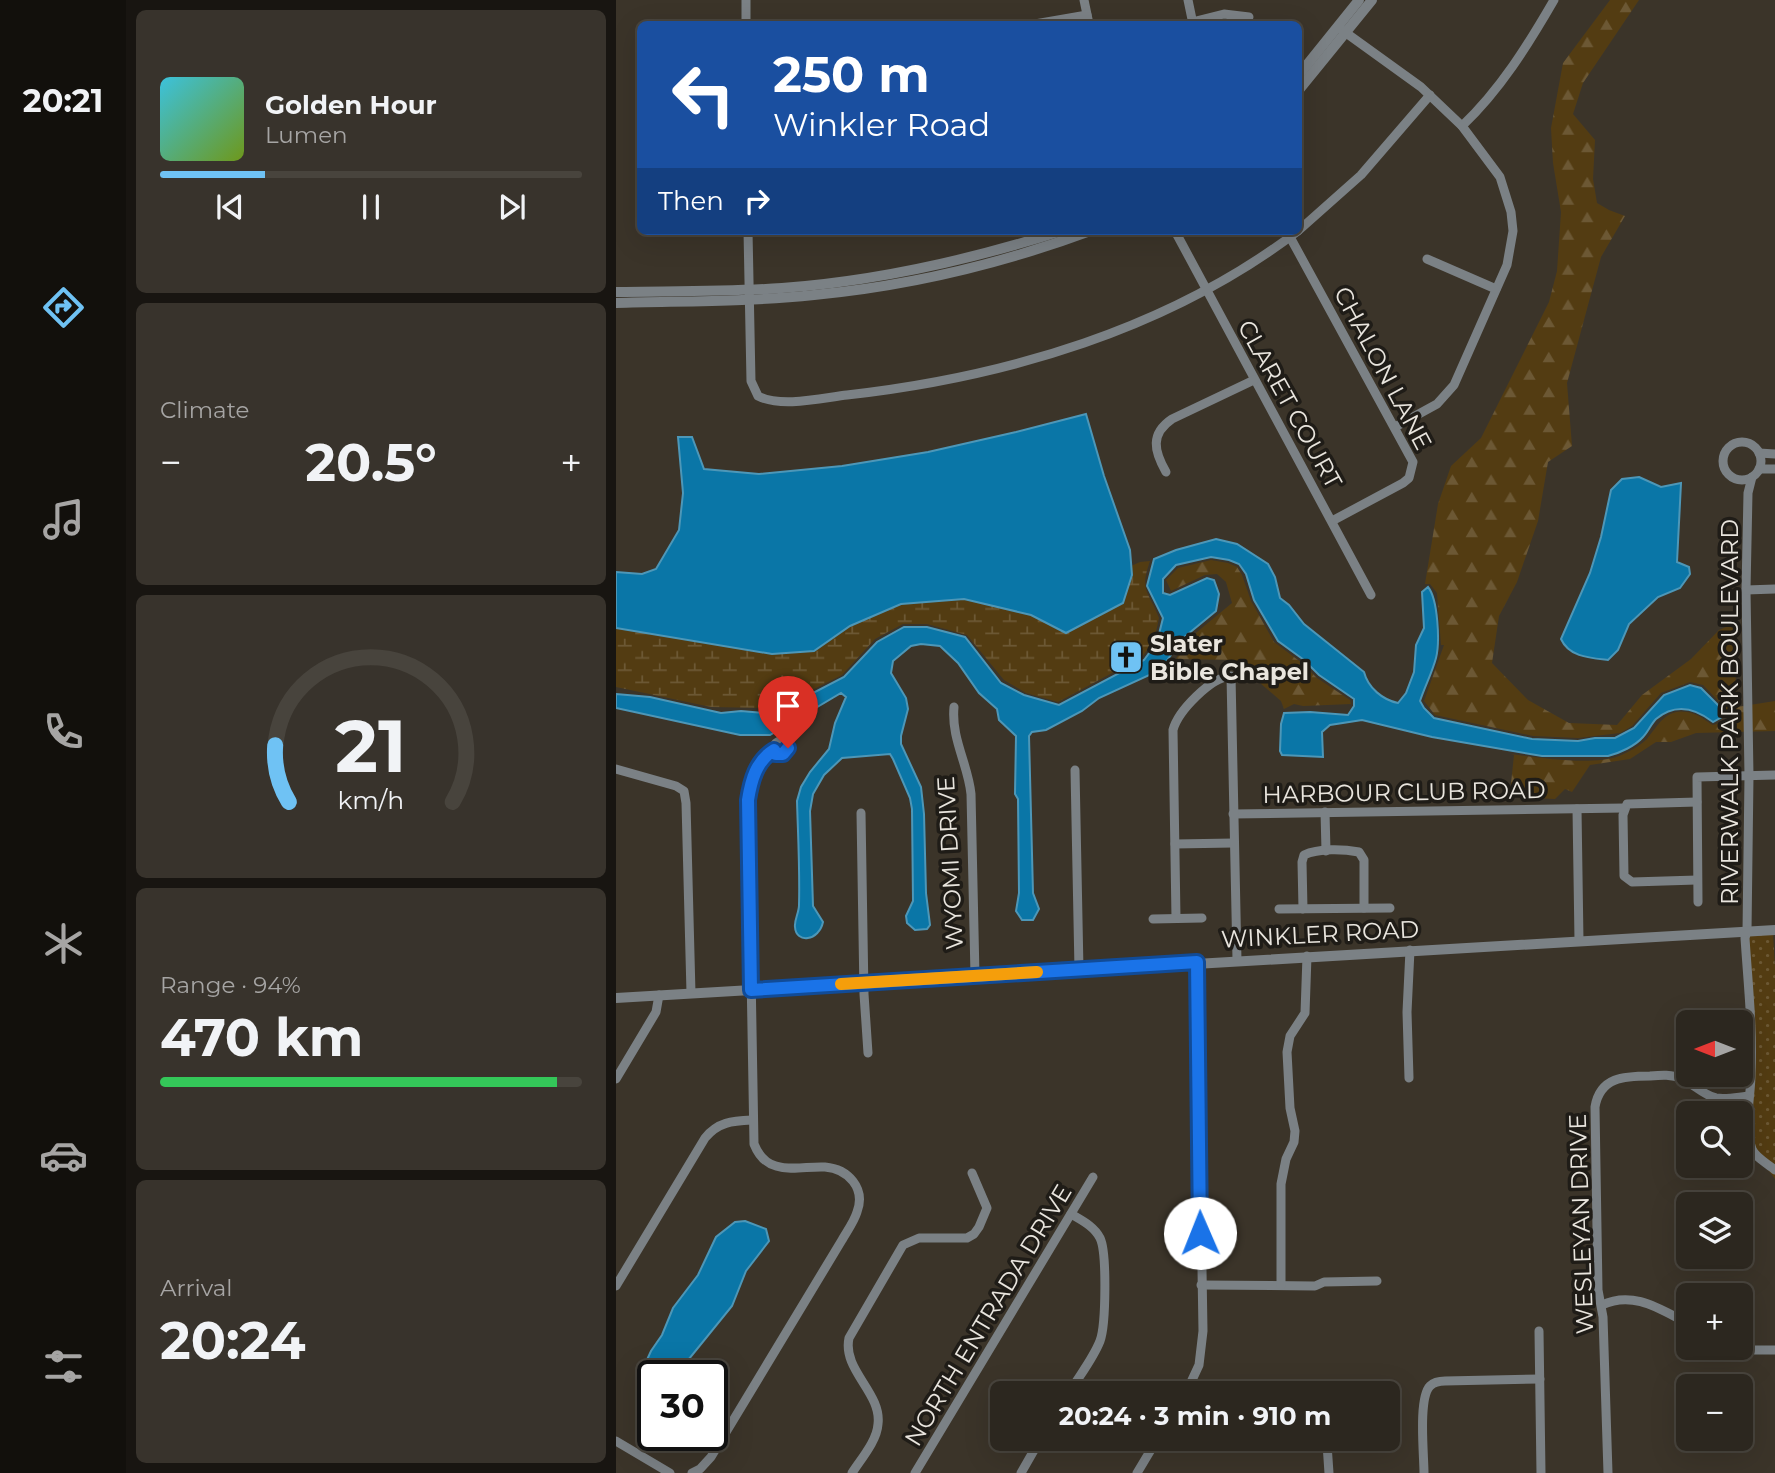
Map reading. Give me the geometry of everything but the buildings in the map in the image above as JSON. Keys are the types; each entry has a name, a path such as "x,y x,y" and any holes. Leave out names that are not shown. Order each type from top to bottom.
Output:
{"street":[{"path":"746,0 746,21"},
{"path":"1084,0 1088,20"},
{"path":"1188,0 1193,21"},
{"path":"1302,86 1343,30 1359,0"},
{"path":"1302,72 1372,0"},
{"path":"1462,126 1482,107 1503,79 1554,0"},
{"path":"1200,21 1224,14 1249,17"},
{"path":"1343,30 1430,94 1462,126 1500,177 1513,221 1507,265 1449,393 1437,404 1395,427"},
{"path":"1302,228 1361,176 1430,94"},
{"path":"748,235 751,381 753,389 762,398 783,401 906,387 1043,356 1126,328 1207,291 1293,235"},
{"path":"616,292 749,295 905,272 978,256 1048,235"},
{"path":"616,303 853,291 934,277 1019,255 1078,235"},
{"name":"CLARET COURT","path":"1177,235 1371,595"},
{"name":"CHALON LANE","path":"1297,235 1413,462 1409,478 1332,522"},
{"path":"1427,259 1496,289"},
{"path":"1166,472 1155,448 1157,436 1163,426 1172,419 1254,380"},
{"path":"1775,454 1759,453 1745,442 1736,443 1727,450 1723,460 1725,469 1732,477 1740,480 1755,473 1775,469"},
{"path":"1755,473 1759,453"},
{"name":"RIVERWALK PARK BOULEVARD","path":"1755,473 1748,493 1746,590 1749,776 1745,939 1751,997 1748,1135 1753,1152 1775,1170"},
{"name":"RIVERWALK PARK BOULEVARD","path":"1740,480 1748,493"},
{"path":"1746,590 1775,589"},
{"path":"1176,918 1175,722 1210,684 1222,677 1231,677 1237,960"},
{"name":"WYOMI DRIVE","path":"954,707 954,735 971,794 975,976"},
{"path":"692,1473 701,1469 711,1457 859,1209 856,1185 844,1172 828,1167 785,1168 769,1164 757,1152 754,1144 748,800 756,770 766,755 774,750"},
{"path":"616,769 676,786 684,791 691,993"},
{"path":"1075,770 1079,970"},
{"path":"1698,902 1697,777 1775,775"},
{"name":"HARBOUR CLUB ROAD","path":"1233,814 1624,808 1627,804 1697,802"},
{"path":"1624,808 1624,876 1627,880 1698,880"},
{"name":"HARBOUR CLUB ROAD","path":"1577,809 1579,941"},
{"path":"1325,812 1326,851"},
{"path":"860,813 868,1053"},
{"path":"1175,844 1233,843"},
{"path":"1303,908 1304,855 1311,851 1326,851 1359,852 1364,860 1364,908"},
{"path":"1279,909 1390,908"},
{"path":"1153,919 1202,918"},
{"name":"WINKLER ROAD","path":"616,998 1775,930"},
{"path":"1409,1078 1406,1012 1410,950"},
{"path":"1281,1285 1281,1184 1295,1131 1290,1108 1287,1052 1290,1036 1305,1013 1307,956"},
{"path":"1192,1381 1201,1356 1197,962"},
{"path":"616,1079 656,1012 659,995"},
{"name":"WESLEYAN DRIVE","path":"1608,1473 1602,1305 1598,1290 1595,1107 1602,1089 1623,1076 1671,1076 1716,1098 1749,1096"},
{"path":"616,1286 705,1138 724,1123 752,1120"},
{"path":"852,1473 872,1441 878,1424 876,1408 848,1354 849,1338 904,1245 919,1238 967,1238 974,1234 987,1208 972,1172"},
{"name":"NORTH ENTRADA DRIVE","path":"915,1473 1093,1177"},
{"path":"1071,1214 1090,1225 1101,1238 1103,1255 1104,1307 1099,1342 1076,1381"},
{"path":"1201,1285 1315,1286 1324,1282 1377,1281"},
{"path":"1602,1305 1612,1300 1627,1298 1651,1303 1676,1317"},
{"path":"1539,1331 1541,1473"},
{"path":"1753,1350 1775,1350"},
{"path":"1424,1473 1423,1402 1429,1387 1436,1382 1445,1381 1540,1379"},
{"path":"616,1441 664,1472"},
{"path":"1021,1473 1034,1451"},
{"path":"1137,1473 1150,1451"},
{"path":"1327,1451 1329,1473"}],"green space":[{"path":"1610,0 1639,0 1583,83 1573,114 1595,140 1593,179 1597,203 1625,216 1601,257 1567,383 1572,446 1548,462 1538,521 1517,582 1499,616 1492,663 1528,700 1569,723 1617,725 1642,695 1691,659 1719,630 1733,624 1737,707 1775,701 1775,731 1696,733 1671,742 1656,742 1630,759 1590,765 1572,792 1565,789 1555,799 1513,797 1510,793 1514,755 1511,754 1566,760 1608,759 1641,744 1671,714 1694,714 1713,725 1725,721 1731,714 1703,685 1690,682 1661,693 1632,726 1620,733 1578,738 1533,736 1435,715 1424,701 1444,645 1441,645 1437,593 1430,584 1425,584 1438,504 1451,466 1481,438 1549,302 1557,271 1561,212 1553,163 1551,128 1563,63"},
{"path":"1211,560 1237,567 1251,601 1274,642 1317,678 1350,700 1351,704 1294,704 1284,709 1281,701 1233,660 1176,659 1185,642 1232,603 1226,582 1217,574 1205,575 1171,591 1166,580 1178,568"},
{"path":"1150,561 1145,586 1159,618 1154,641 1142,657 1058,702 1026,693 1004,680 967,635 927,624 903,624 875,639 842,675 788,702 768,708 711,707 616,687 616,628 772,654 814,651 850,626 901,604 964,599 1031,615 1066,633 1132,575 1131,566"},
{"path":"1773,934 1775,1179 1753,1151 1753,1101 1750,1101 1750,1087 1754,1087 1754,1010 1746,1010 1742,935"}],"water":[{"path":"1086,414 1130,550 1132,575 1123,603 1066,633 1031,615 964,599 901,604 850,626 814,651 772,654 616,628 616,572 642,574 656,569 679,530 683,493 678,437 692,437 704,469 759,474 842,466 928,452"},
{"path":"1639,477 1661,487 1681,483 1677,562 1689,567 1690,574 1680,588 1658,597 1629,624 1618,650 1608,660 1581,656 1569,650 1561,639 1590,573 1611,490 1622,479"},
{"path":"1216,539 1237,544 1268,564 1275,577 1280,598 1304,624 1364,672 1377,692 1398,703 1406,693 1414,672 1416,645 1424,628 1422,592 1428,587 1436,611 1437,651 1420,701 1434,718 1532,739 1578,741 1615,738 1634,728 1664,695 1690,685 1701,688 1727,714 1713,722 1699,713 1685,709 1670,711 1656,719 1636,743 1608,756 1542,756 1432,737 1362,720 1330,725 1322,732 1323,757 1282,755 1281,724 1284,713 1348,715 1354,706 1354,699 1319,675 1278,641 1254,600 1246,574 1239,564 1211,557 1176,565 1163,579 1163,593 1170,595 1207,578 1214,580 1219,594 1216,611 1182,639 1156,672 1099,698 1082,711 1046,730 1032,732 1029,736 1033,893 1039,909 1033,920 1022,920 1016,911 1019,893 1018,799 1015,794 1016,736 999,720 997,709 979,693 958,663 940,646 921,644 911,646 893,661 891,673 906,698 908,709 901,744 921,787 930,925 927,929 915,930 907,923 906,916 913,901 912,809 893,759 890,754 842,758 824,775 813,794 810,811 813,906 823,922 817,933 803,938 796,932 795,927 799,908 797,801 810,772 829,749 835,723 846,697 841,693 770,735 740,735 616,708 616,694 650,697 721,713 764,713 788,706 844,677 877,642 904,627 927,627 965,637 1001,683 1024,695 1059,705 1144,660 1157,642 1163,618 1147,586 1154,559"},
{"path":"745,1221 766,1229 769,1241 746,1271 732,1306 688,1360 647,1360 662,1335 673,1308 698,1275 716,1237 735,1222"}],"slow traffic":[{"path":"841,984 1037,972"}],"place":[{"name":"Slater Bible Chapel","path":"1126,657"}],"route":[{"path":"788,748 781,755 774,750 766,755 756,770 748,800 751,990 1197,962 1200,1233"}]}
